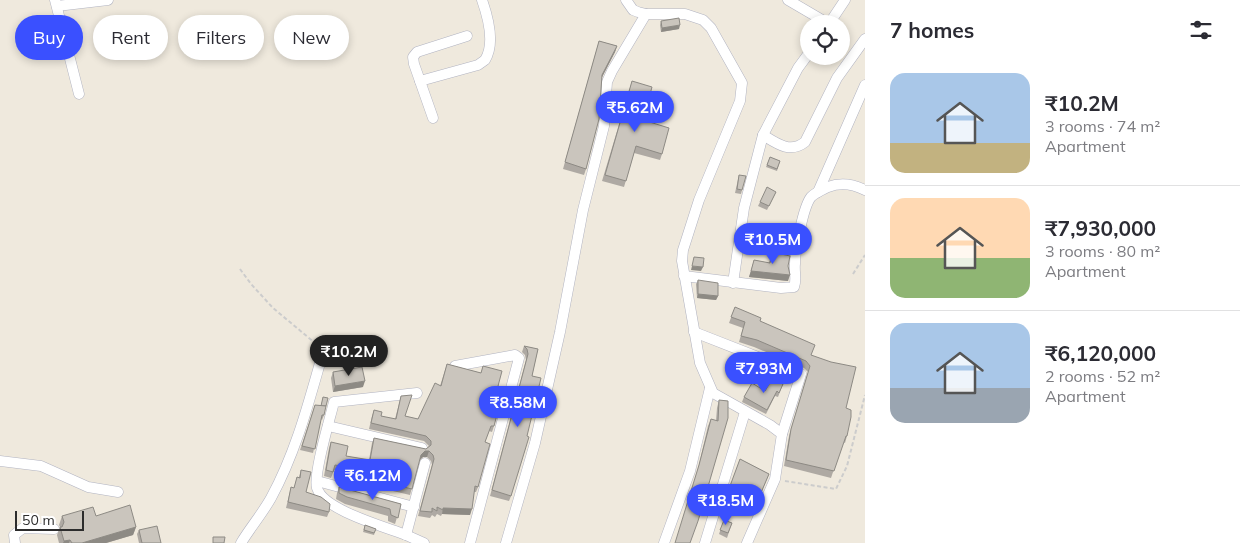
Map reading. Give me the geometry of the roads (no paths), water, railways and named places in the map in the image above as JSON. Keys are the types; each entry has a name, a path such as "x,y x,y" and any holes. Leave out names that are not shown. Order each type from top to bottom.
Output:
{"street":[{"path":"79,94 56,3 108,0"},
{"path":"420,81 478,65 485,60 490,44 486,11 482,0"},
{"path":"626,0 633,10 646,14 685,14 703,20 711,28 742,83 740,101 701,193 683,250 682,261 700,363 710,388 713,393 770,425 782,434"},
{"path":"788,0 814,15"},
{"path":"835,15 845,0"},
{"path":"506,543 535,443 560,332 583,210 604,126 607,82 646,14"},
{"path":"433,118 413,60 415,54 467,36"},
{"path":"763,135 777,144 790,148 796,148 805,142 836,78 865,39"},
{"path":"733,283 744,208 763,135 800,65"},
{"path":"684,276 781,288 794,287 796,279 795,255 808,203 818,192 865,85"},
{"path":"818,192 841,184 848,184 865,190"},
{"path":"694,332 801,374 782,434 775,479 747,543"},
{"path":"455,366 515,355 519,358 470,543"},
{"path":"241,543 271,499 285,468 305,415 320,363"},
{"path":"664,543 690,471 710,388"},
{"path":"417,392 334,402 317,481 319,492 333,506 424,543"},
{"path":"705,543 745,412"},
{"path":"770,425 785,423"},
{"path":"328,426 422,448"},
{"path":"0,461 41,466 88,487 118,492"},
{"path":"406,535 425,463"},
{"path":"317,481 414,507"},
{"path":"15,543 14,534 23,528 54,529"}]}
